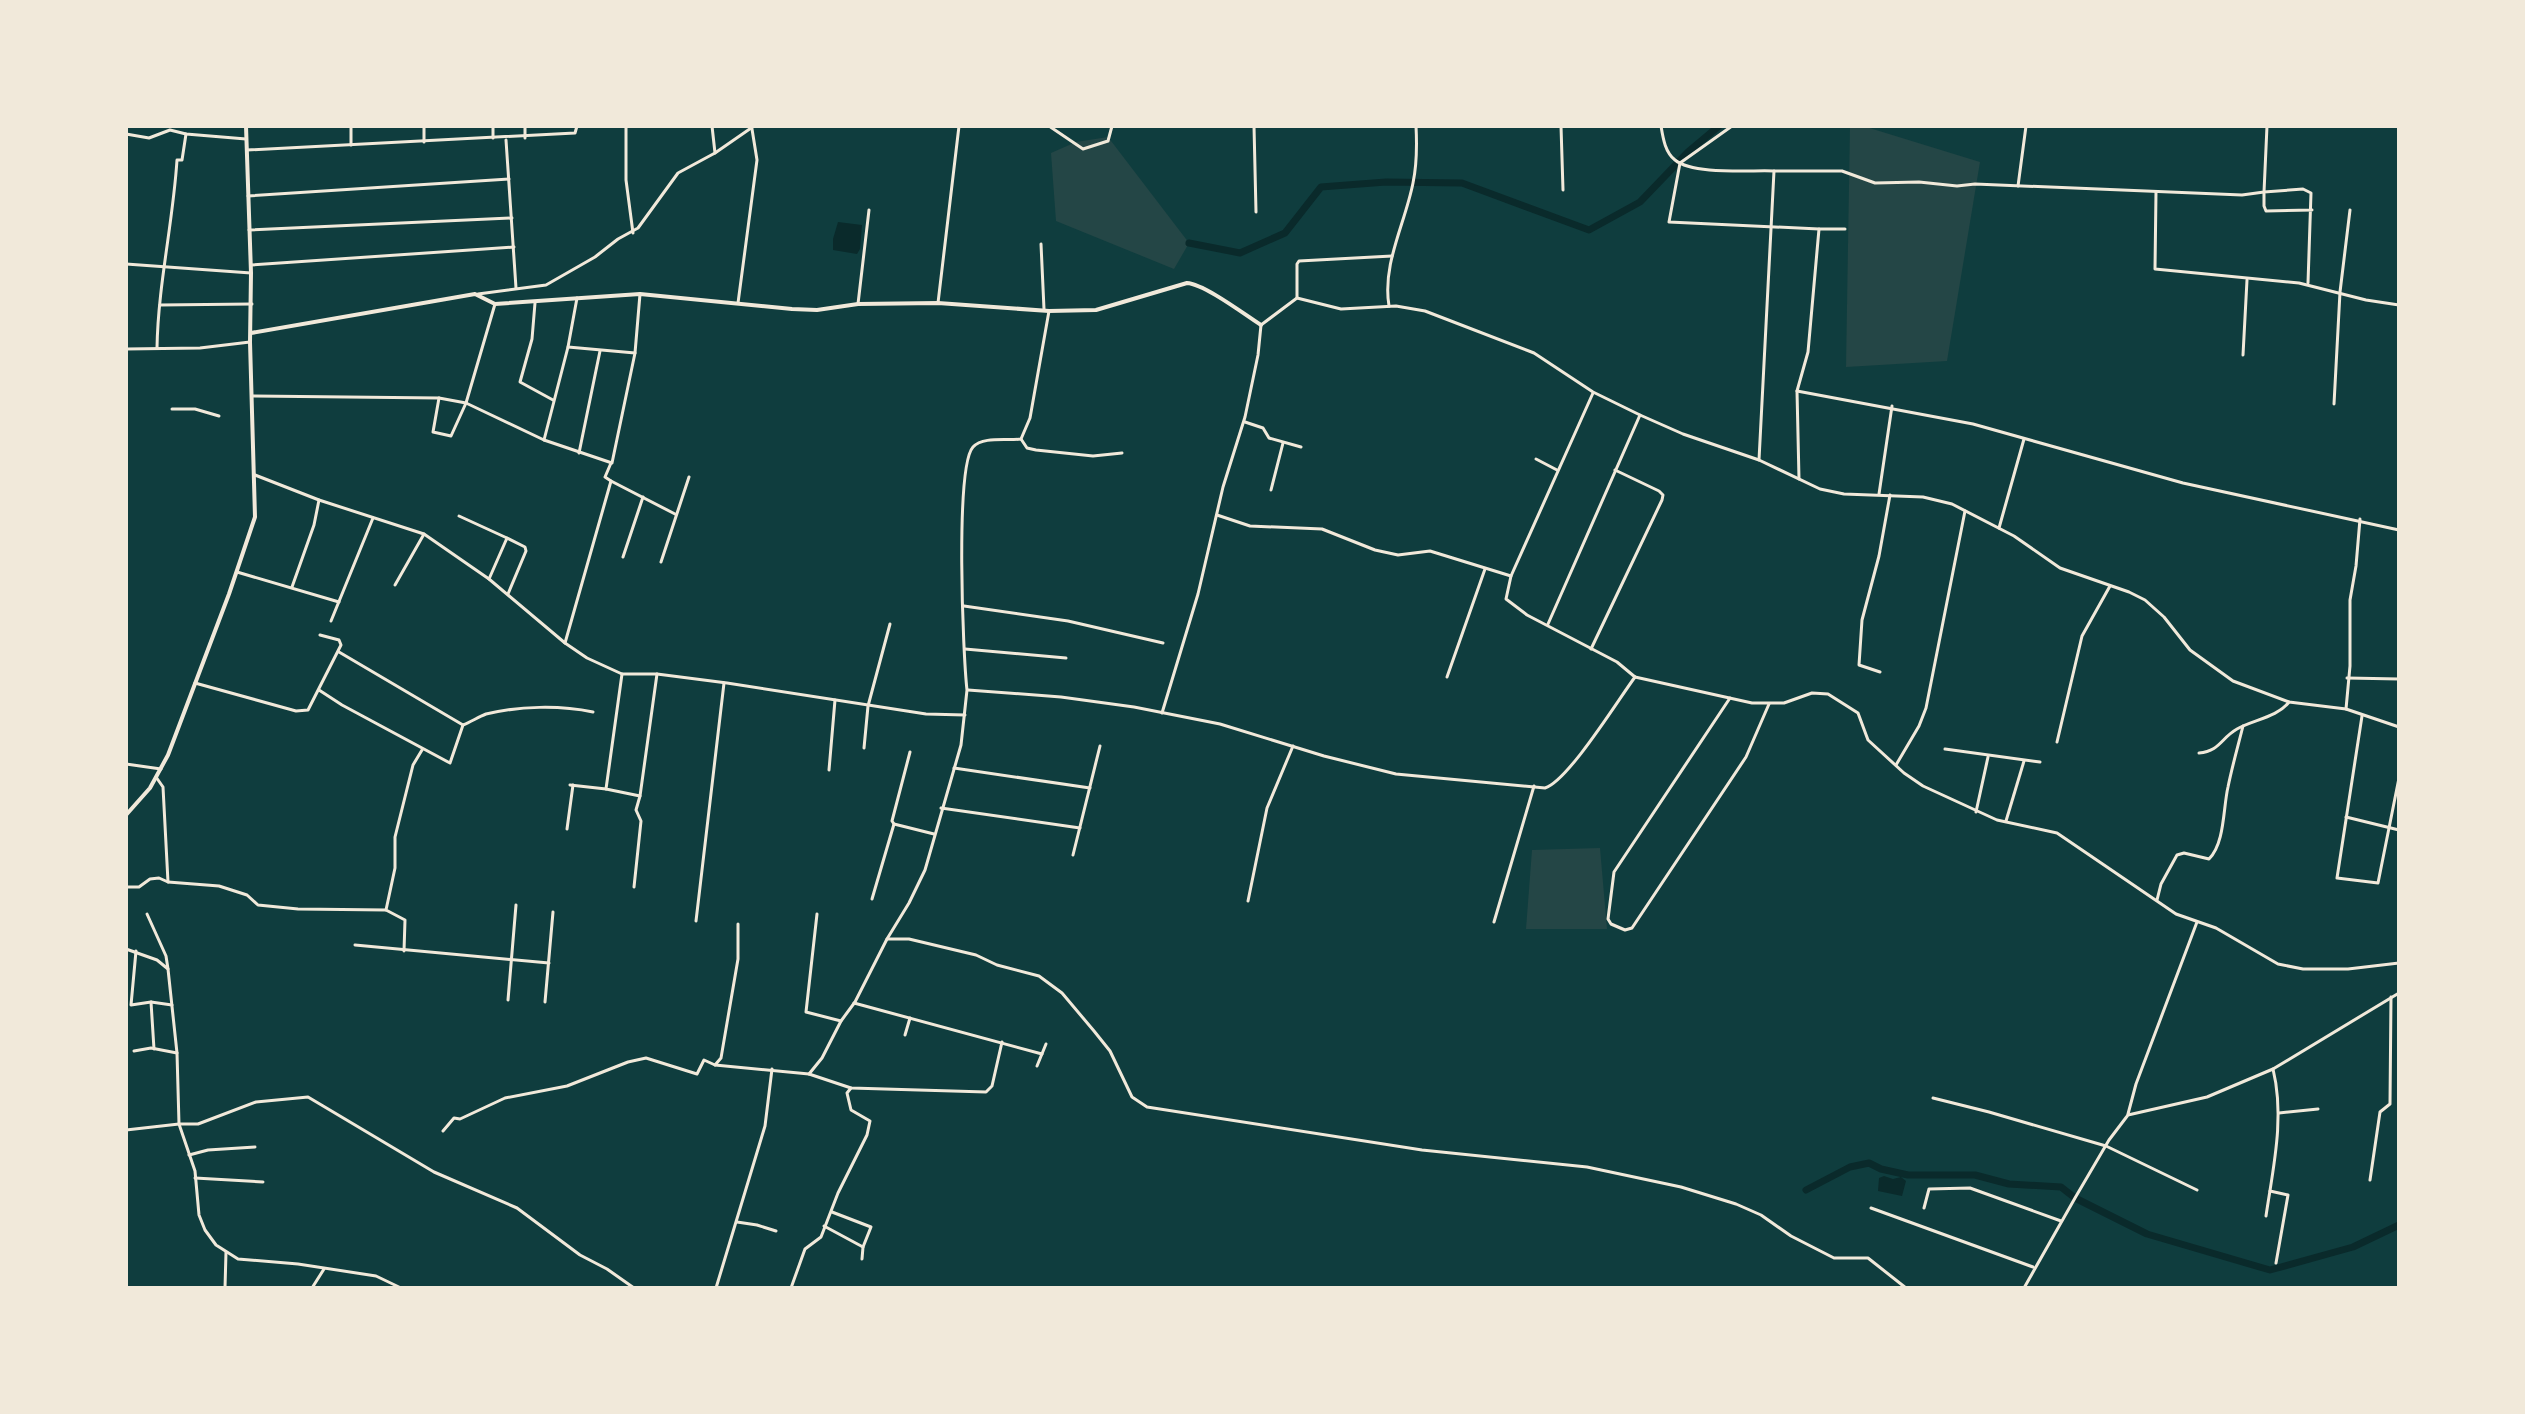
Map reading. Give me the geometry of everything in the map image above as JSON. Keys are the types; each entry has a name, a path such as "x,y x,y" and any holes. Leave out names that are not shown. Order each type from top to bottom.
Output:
{"street":[{"path":"126,815 143,798 161,769 255,517 246,126"},
{"path":"351,126 351,145"},
{"path":"424,126 424,142"},
{"path":"493,126 493,139"},
{"path":"525,126 525,138"},
{"path":"247,150 525,138 575,133 577,126"},
{"path":"626,126 626,180 633,233"},
{"path":"712,126 715,153"},
{"path":"938,303 959,126"},
{"path":"1049,126 1083,149 1108,141 1112,126"},
{"path":"1254,126 1256,212"},
{"path":"1389,307 1388,276 1417,158 1416,126"},
{"path":"1561,126 1563,190"},
{"path":"1661,126 1671,156 1680,163 1700,169 1842,171 1875,183 2223,196 2308,190 2312,210 2308,284"},
{"path":"1732,126 1680,163 1669,222 1845,229"},
{"path":"2018,186 2026,126"},
{"path":"2267,126 2266,211 2312,210"},
{"path":"251,333 475,294 546,285 595,257 618,239 633,233 678,173 753,127 757,160 738,303"},
{"path":"126,134 149,138 170,130 246,139"},
{"path":"157,348 158,305 167,266 177,160 182,160 186,134"},
{"path":"506,138 516,288"},
{"path":"1759,460 1774,171"},
{"path":"248,196 509,179"},
{"path":"2156,192 2155,269 2308,284 2366,300 2399,305"},
{"path":"858,304 869,210"},
{"path":"2334,404 2340,292 2350,210"},
{"path":"249,230 512,218"},
{"path":"1799,479 1801,449 1797,391 1808,352 1819,229"},
{"path":"1021,439 1030,418 1046,310 1041,244"},
{"path":"251,265 514,247"},
{"path":"1297,298 1299,261 1392,256"},
{"path":"126,264 251,273"},
{"path":"2243,355 2247,280"},
{"path":"475,294 495,304 640,294 817,310 858,304 938,303 1096,310 1187,283 1209,291 1261,325"},
{"path":"640,294 635,353 612,463 605,477 676,515"},
{"path":"544,440 577,298"},
{"path":"1297,298 1341,309 1389,307 1425,311 1534,353 1593,392 1640,415 1683,434 1759,460 1825,491 1932,498 1999,528 2060,568 2129,592 2155,607 2190,650 2233,681 2289,702 2346,709 2399,727"},
{"path":"1162,713 1198,594 1226,476 1244,421 1261,325 1297,298"},
{"path":"535,303 532,339 520,382 553,400"},
{"path":"158,305 252,304"},
{"path":"439,398 433,432 451,436 466,403 495,304"},
{"path":"126,349 200,348 250,342"},
{"path":"568,347 635,353"},
{"path":"579,453 600,351"},
{"path":"1797,391 1892,406 1973,424 2183,483 2360,519 2399,530"},
{"path":"1593,392 1511,576 1506,599 1511,605 1617,662 1635,677 1769,704 1784,703 1812,693 1828,694 1858,713 1868,740 1923,786 1976,812 2057,833 2176,914 2216,928 2267,958 2290,967 2348,969 2399,963"},
{"path":"252,396 439,398 466,403 544,440 612,463"},
{"path":"1879,495 1892,406"},
{"path":"172,409 191,409 219,416"},
{"path":"1547,624 1640,415"},
{"path":"1244,421 1260,426 1269,438 1301,447"},
{"path":"1021,439 1027,448 1036,450 1093,456 1122,453"},
{"path":"809,1074 822,1058 854,1003 925,870 954,768 965,715 967,690 961,517 964,467 974,446 982,441 1021,439"},
{"path":"1999,528 2024,439"},
{"path":"1271,490 1283,443"},
{"path":"1536,459 1557,470"},
{"path":"1591,649 1662,500 1661,492 1614,470"},
{"path":"255,475 319,500 424,534 489,579 565,643 587,658 622,674 657,674 926,714 965,715"},
{"path":"661,562 689,477"},
{"path":"565,643 611,481"},
{"path":"1880,672 1859,665 1862,620 1889,513 1890,495"},
{"path":"623,557 643,497"},
{"path":"292,588 314,525 319,500"},
{"path":"1896,765 1926,708 1965,511"},
{"path":"1217,515 1250,526 1322,529 1375,550 1398,555 1430,551 1511,576"},
{"path":"459,516 526,549 508,594"},
{"path":"331,621 373,518"},
{"path":"2346,709 2350,666 2350,600 2360,519"},
{"path":"395,585 424,534"},
{"path":"489,579 507,538"},
{"path":"1447,677 1485,569"},
{"path":"237,572 339,602"},
{"path":"2057,742 2082,636 2110,586"},
{"path":"964,606 1068,621 1163,643"},
{"path":"864,748 868,706 890,624"},
{"path":"195,683 301,712 308,710 341,645 339,640 320,635"},
{"path":"965,649 1066,658"},
{"path":"339,652 463,725"},
{"path":"606,789 622,674"},
{"path":"634,887 641,821 636,810 657,674"},
{"path":"967,690 1100,702 1220,724 1396,774 1549,787 1561,778 1635,677"},
{"path":"2347,678 2399,679"},
{"path":"696,921 724,683"},
{"path":"319,690 450,763 463,725 483,715 570,707 593,712"},
{"path":"1730,698 1614,872 1608,919 1611,924 1625,930 1632,928 1746,757 1769,704"},
{"path":"829,770 835,700"},
{"path":"2199,753 2213,751 2222,740 2243,726 2283,709 2289,702"},
{"path":"2362,715 2337,878 2378,883 2399,778"},
{"path":"2157,900 2161,884 2177,855 2184,853 2209,859 2213,856 2243,726"},
{"path":"1073,855 1100,746"},
{"path":"1248,901 1267,808 1293,746"},
{"path":"1945,749 2040,762"},
{"path":"386,910 395,868 395,837 413,765 422,750"},
{"path":"872,899 894,824 892,821 910,752"},
{"path":"1976,812 1988,756"},
{"path":"2006,821 2024,761"},
{"path":"126,764 161,769"},
{"path":"954,768 1090,788"},
{"path":"156,777 163,787 168,882"},
{"path":"567,829 572,785 640,796"},
{"path":"1494,922 1534,786"},
{"path":"941,808 1080,828"},
{"path":"2346,817 2399,830"},
{"path":"894,824 934,834"},
{"path":"126,887 139,887 150,879 159,878 168,882 219,886 247,895 258,905 298,909 386,910 405,920 404,951"},
{"path":"508,1000 516,905"},
{"path":"545,1002 553,912"},
{"path":"147,914 166,956 177,1053 179,1124 195,1178 199,1215 205,1230 216,1245 238,1259 376,1276 401,1288"},
{"path":"817,914 806,1012 841,1021"},
{"path":"2024,1288 2106,1146 2128,1115 2136,1084 2197,922"},
{"path":"715,1065 721,1058 738,959 738,924"},
{"path":"887,939 909,939 976,955 997,965 1039,976 1062,993 1094,1031 1110,1051 1132,1097 1147,1107 1422,1150 1587,1167 1681,1187 1761,1215 1791,1236 1834,1258 1868,1258 1906,1288"},
{"path":"355,945 549,963"},
{"path":"126,949 157,960 168,969"},
{"path":"136,951 131,1005 151,1002 172,1005"},
{"path":"2128,1115 2207,1097 2273,1069 2399,993"},
{"path":"2370,1180 2380,1112 2390,1104 2391,997"},
{"path":"151,1002 154,1049"},
{"path":"854,1003 1042,1054"},
{"path":"905,1035 910,1018"},
{"path":"443,1131 454,1118 460,1119 505,1098 567,1086 646,1058 697,1074 704,1060 715,1065 809,1074 851,1088 986,1092 992,1086 1002,1042"},
{"path":"1037,1066 1046,1044"},
{"path":"134,1051 154,1049 177,1053"},
{"path":"716,1288 765,1126 772,1069"},
{"path":"2266,1216 2279,1113 2273,1069"},
{"path":"791,1288 805,1249 821,1237 830,1211 867,1135 870,1121 851,1110 847,1093 851,1088"},
{"path":"126,1130 198,1124 256,1102 308,1097 434,1172 517,1208 580,1255 618,1275 634,1288"},
{"path":"1933,1098 2106,1146 2197,1190"},
{"path":"2279,1113 2318,1109"},
{"path":"189,1155 208,1150 255,1147"},
{"path":"195,1178 263,1182"},
{"path":"1924,1208 1929,1189 1970,1188 2061,1221"},
{"path":"2270,1191 2288,1195 2276,1263"},
{"path":"1871,1208 2034,1268"},
{"path":"830,1211 871,1227 862,1259"},
{"path":"737,1222 776,1231"},
{"path":"824,1226 863,1247"},
{"path":"225,1288 226,1252"},
{"path":"312,1288 324,1269"}],"shaded area":[{"path":"1850,126 1863,126 1980,162 1947,361 1846,367"},
{"path":"1108,137 1189,243 1174,269 1056,221 1051,153 1076,142"},
{"path":"838,222 862,225 857,254 833,250"},
{"path":"1600,848 1607,929 1526,929 1532,850"},
{"path":"1901,1177 1906,1181 1902,1196 1878,1191 1879,1178 1893,1179"}],"waterway":[{"path":"1189,243 1240,253 1285,233 1321,187 1386,182 1462,183 1589,230 1640,202 1688,152 1719,126"},
{"path":"1806,1190 1850,1167 1869,1163 1908,1175 1975,1175 2009,1184 2061,1187 2075,1198 2147,1234 2270,1270 2353,1247 2399,1225"}]}
